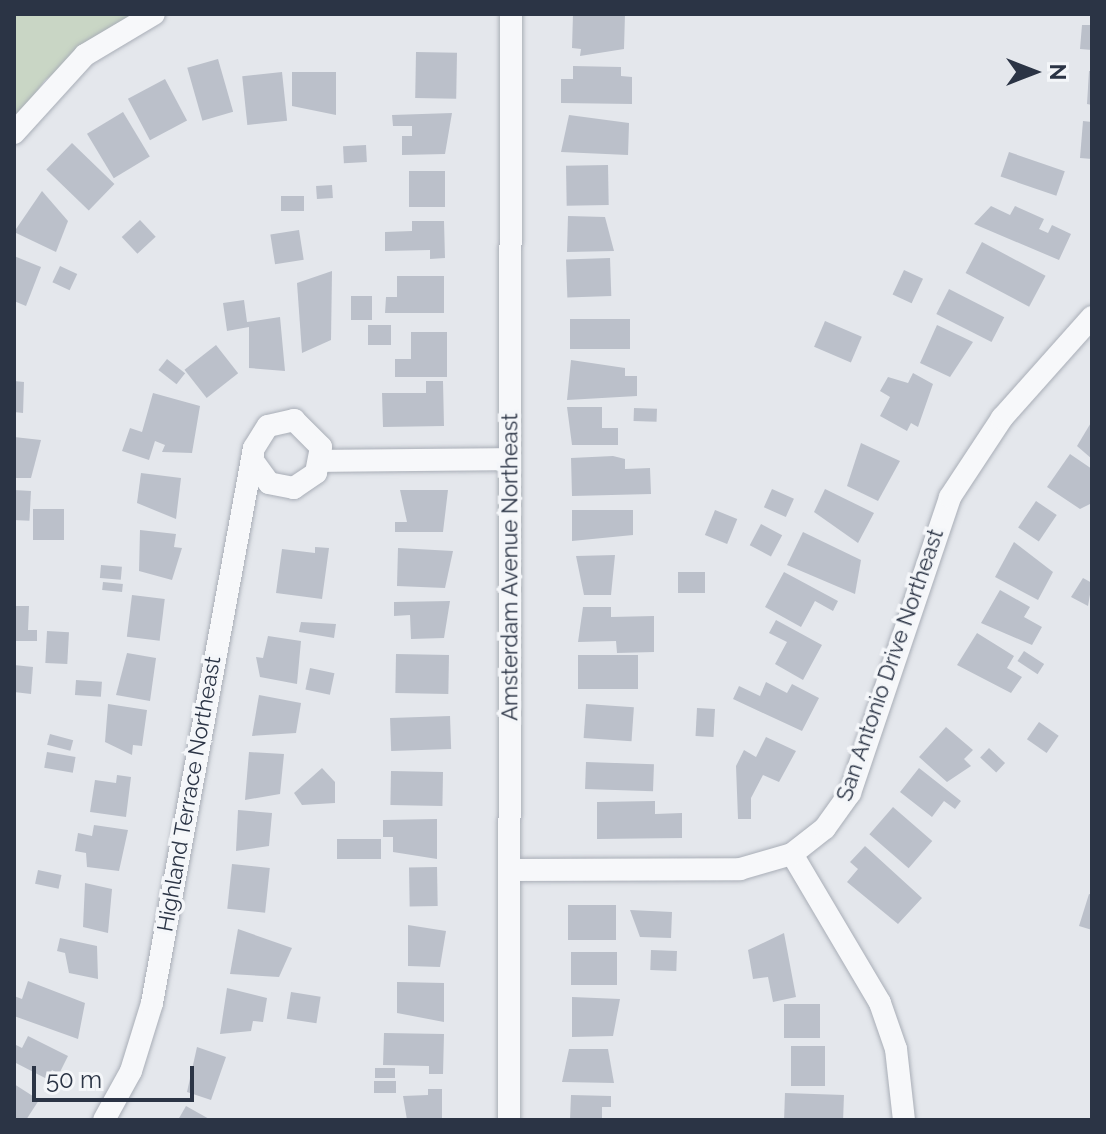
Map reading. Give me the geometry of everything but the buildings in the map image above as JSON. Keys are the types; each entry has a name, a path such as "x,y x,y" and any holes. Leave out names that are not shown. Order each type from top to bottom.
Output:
{"street":[{"path":"14,133 85,55 150,14"},
{"name":"Amsterdam Avenue Northeast","path":"509,1120 511,14"},
{"name":"San Antonio Drive Northeast","path":"509,870 740,869 792,854 825,828 850,793 950,497 1002,418 1092,317"},
{"name":"Highland Terrace Northeast","path":"104,1120 131,1071 152,1003 242,484 254,462 258,436 280,420 306,425 321,461"},
{"path":"254,462 269,483 294,488 321,461 510,459"},
{"path":"792,854 880,1003 896,1049 904,1120"}],"green space":[{"path":"14,14 141,14 45,80 14,123"}]}
